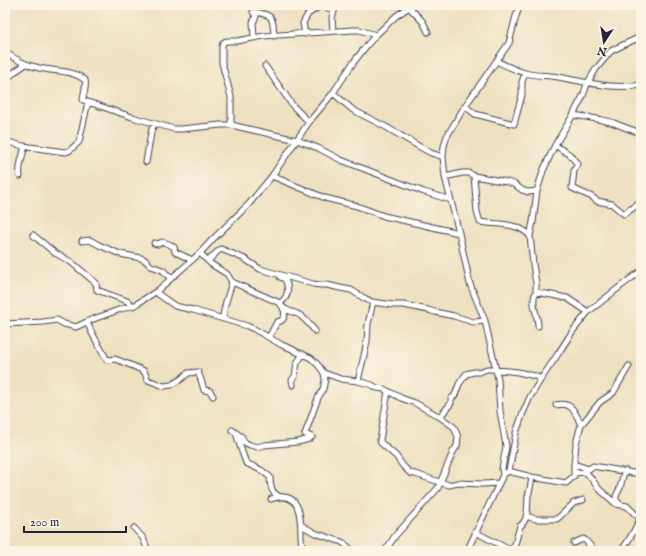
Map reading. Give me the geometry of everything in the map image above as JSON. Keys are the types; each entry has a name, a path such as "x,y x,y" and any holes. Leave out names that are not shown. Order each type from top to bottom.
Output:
{"street":[{"path":"503,475 502,469 506,446 500,411 498,379 485,321 470,284 445,177 443,157 445,140 465,106 508,43 520,5"},
{"path":"305,34 303,23 308,14 321,6 335,8 331,21 333,31"},
{"path":"5,324 57,320 64,324 76,327 132,306 157,291 200,253 249,204 272,176 308,122 332,93 376,34 410,6 428,32"},
{"path":"254,38 253,22 256,16 253,12 270,16 273,20 274,36"},
{"path":"231,125 231,97 222,63 223,42 333,31 359,30 376,34"},
{"path":"538,326 534,302 536,283 532,264 529,232 537,191 543,171 555,145 573,115 583,96 587,84 596,69 612,51 641,38"},
{"path":"5,52 26,64 40,68 69,72 86,80 83,100 88,102 174,129 231,125 297,140 318,148 342,160 424,192 451,200"},
{"path":"496,61 525,73 557,77 587,84 632,87 641,85"},
{"path":"5,82 13,73 26,64"},
{"path":"265,66 293,106 308,122"},
{"path":"465,106 475,114 514,124 522,95 522,82 525,73"},
{"path":"332,93 353,110 431,153 443,157"},
{"path":"5,141 25,146 65,152 69,151 79,142 88,102"},
{"path":"573,115 590,117 641,133"},
{"path":"146,162 154,123"},
{"path":"555,145 570,155 578,164 574,171 572,188 592,197 597,201 612,204 624,214 632,209 641,200"},
{"path":"20,176 19,168 25,146"},
{"path":"445,177 469,173 474,176 514,184 522,190 528,192 537,191"},
{"path":"272,176 325,198 358,206 384,216 459,233"},
{"path":"474,176 477,212 480,222 511,226 529,232"},
{"path":"33,235 55,253 71,262 96,283 97,290 127,300 132,306"},
{"path":"82,241 90,240 120,254 141,258 151,266 164,271 172,277"},
{"path":"154,243 158,244 162,242 169,244 174,247 175,252 192,260"},
{"path":"208,261 221,249 245,259 268,273 285,279 288,285 287,293 285,300 280,303"},
{"path":"200,253 208,261 227,274 232,282 280,303 285,314 282,321 277,322 269,337"},
{"path":"260,268 313,284 351,290 374,302 404,305 454,316 473,322 485,321"},
{"path":"466,551 503,475 509,471 516,433 522,413 541,379 572,332 588,312 620,286 641,272"},
{"path":"223,319 225,303 232,282"},
{"path":"157,291 158,294 175,306 247,326 282,345 311,358 324,373 325,380 323,390 318,398 306,429 305,434 312,437 309,439 298,442 257,447 244,442 242,437 234,432 246,462 270,477 270,482 275,495 289,498 295,502 299,512 303,549"},
{"path":"536,292 567,298 588,312"},
{"path":"358,381 366,351 368,324 374,302"},
{"path":"283,308 301,316 315,331"},
{"path":"87,322 107,360 115,359 144,371 148,380 164,386 171,385 188,373 198,372 202,380 204,390 210,391 213,396"},
{"path":"293,384 292,380 295,376 297,363 303,354"},
{"path":"502,469 532,477 566,483 574,476 578,432 581,425 600,402 613,393 629,366"},
{"path":"440,417 451,403 451,399 455,395 459,384 466,374 487,369 495,369 518,372 541,379"},
{"path":"324,373 341,379 366,383 415,403 454,427 458,438 457,446 438,488 395,536 385,551"},
{"path":"388,391 380,431 381,444 396,456 403,466 410,472 449,485 458,483 499,483"},
{"path":"556,405 570,406 581,425"},
{"path":"574,464 589,469 593,466 641,472"},
{"path":"622,506 616,500 616,496 626,471"},
{"path":"574,473 586,472 599,489 616,504 627,506 634,514 641,518 628,543 621,551"},
{"path":"475,532 512,551 520,526 523,524 526,516 532,477"},
{"path":"271,499 279,496"},
{"path":"526,516 536,519 557,518 574,503 583,500"},
{"path":"301,525 316,533 342,542 353,551"},
{"path":"134,528 143,538 148,551"},
{"path":"574,543 583,539 595,551"}]}
